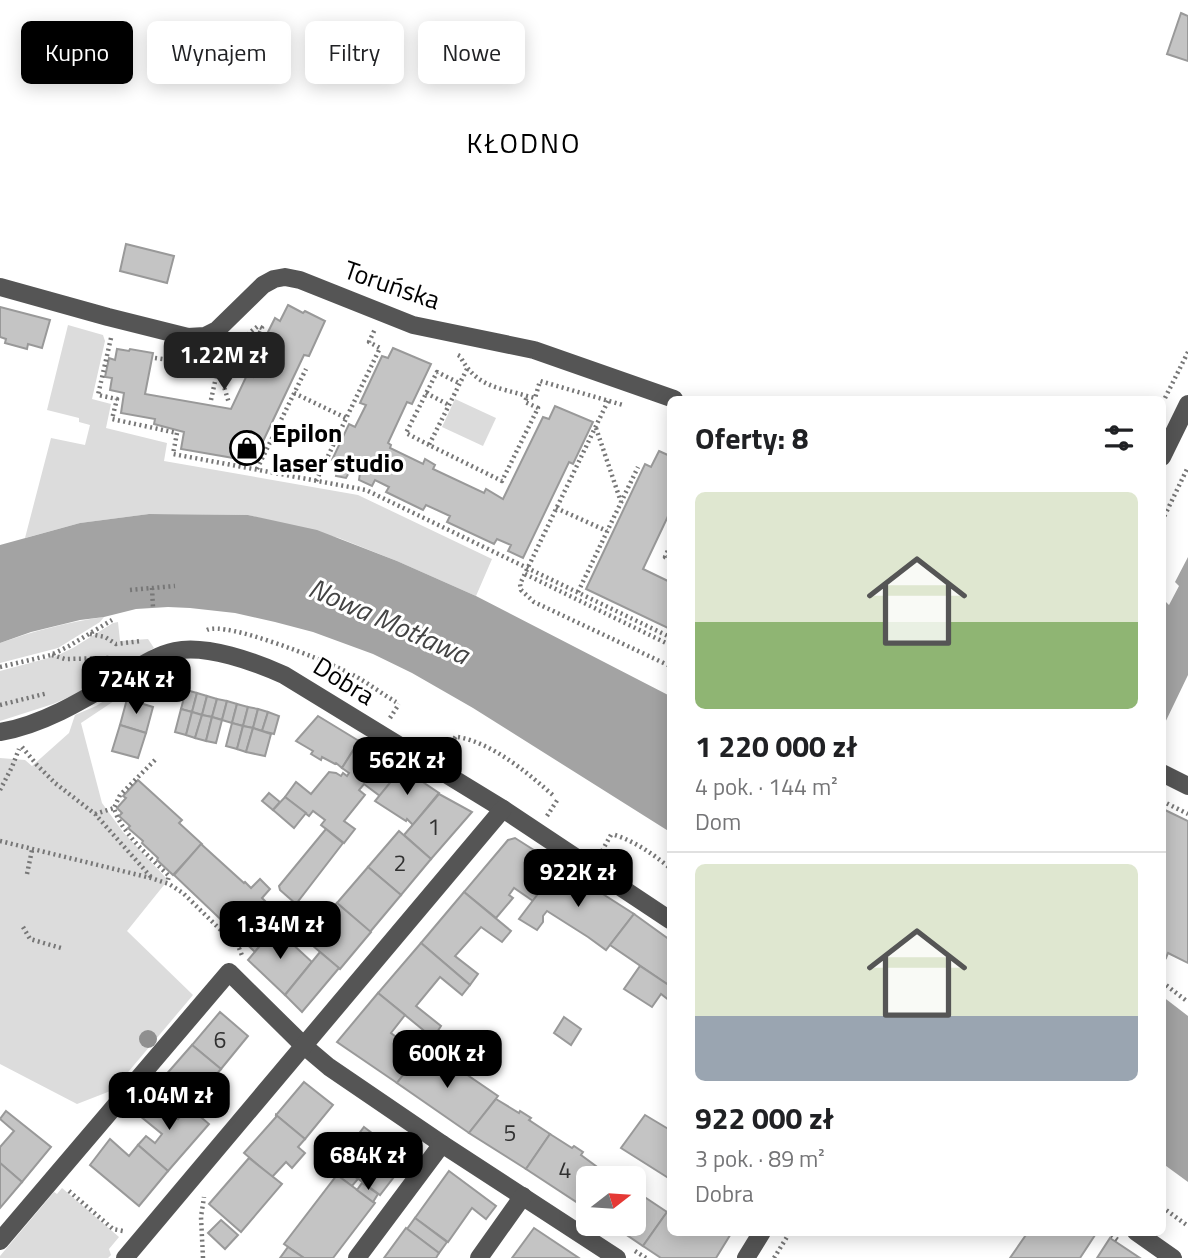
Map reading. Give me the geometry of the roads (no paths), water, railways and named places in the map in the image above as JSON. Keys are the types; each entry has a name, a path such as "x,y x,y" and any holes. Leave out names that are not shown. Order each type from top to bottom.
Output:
{"street":[{"name":"Toruńska","path":"0,288 109,330 188,337 205,336 216,330 263,285 285,277 300,280 413,325 534,350 667,397"},
{"path":"1166,449 1188,404"},
{"name":"Dobra","path":"0,732 37,722 157,657 176,650 220,653 253,662 284,675 503,809 667,918"},
{"path":"1166,775 1188,786"},
{"path":"131,1256 303,1045 503,809"},
{"path":"0,1241 229,972 329,1067 617,1258"},
{"path":"357,1258 442,1144"},
{"path":"478,1258 523,1196"},
{"path":"746,1258 760,1236"},
{"path":"1142,1236 1173,1258"}],"water":[{"name":"Nowa Motława","path":"149,514 248,515 317,530 476,596 667,694 667,830 473,708 412,673 373,654 313,632 235,613 168,607 136,609 80,620 0,643 0,545 80,523"},
{"path":"1188,557 1188,675 1166,721 1166,602 1169,605 1179,586 1175,582"},
{"path":"1166,999 1188,1016 1188,1182 1166,1166"}],"place":[{"name":"Epilon laser studio","path":"247,448"}],"district":[{"name":"KŁODNO","path":"524,143"}]}
